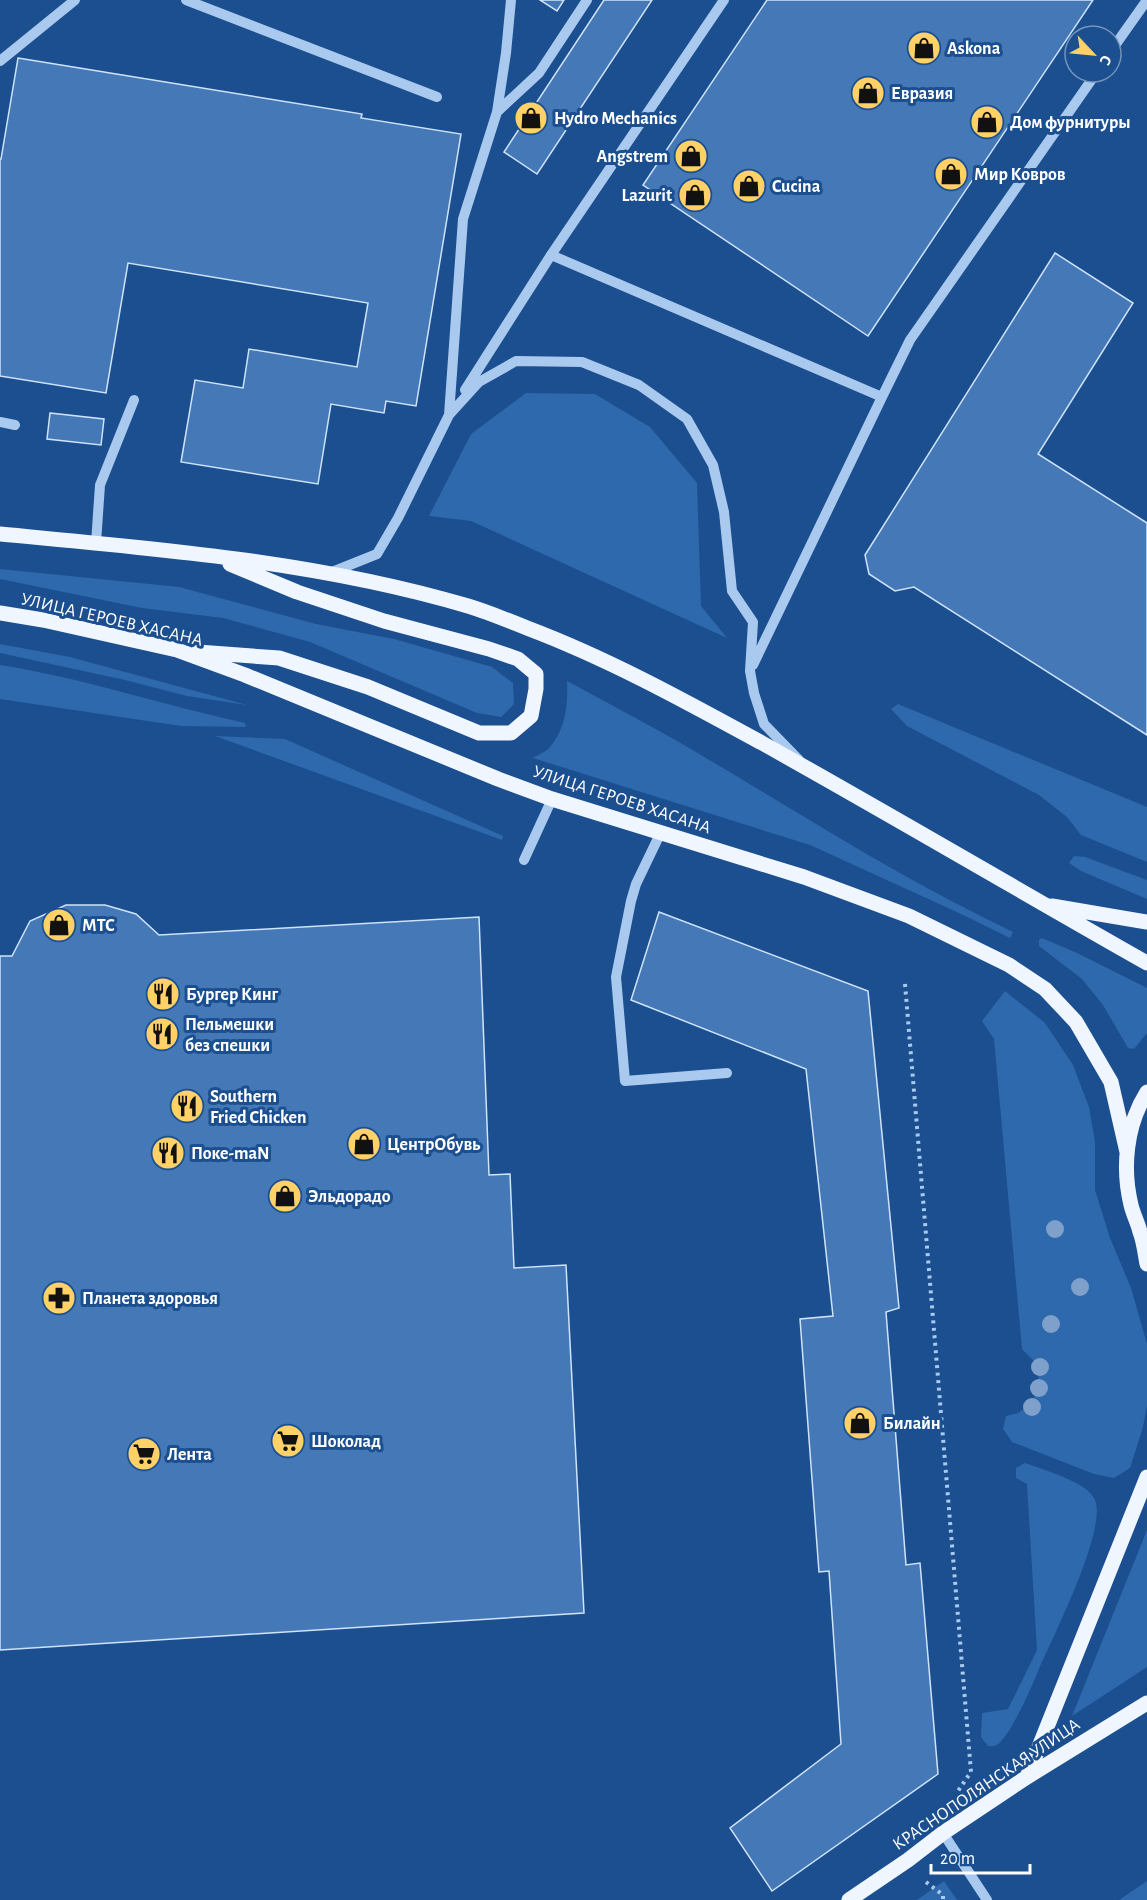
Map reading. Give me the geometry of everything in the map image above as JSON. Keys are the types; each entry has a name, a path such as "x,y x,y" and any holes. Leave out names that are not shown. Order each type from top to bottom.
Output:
{"main road":[{"path":"0,534 210,556 332,572 471,606 570,645 669,692 1147,963"},
{"path":"177,650 279,658 368,687 479,733 511,733 531,716 536,674 518,659 384,621 297,592 210,556"},
{"name":"УЛИЦА ГЕРОЕВ ХАСАНА","path":"0,613 43,620 177,650 245,675 552,799 804,877 909,916 1009,965 1045,989 1076,1022 1111,1082 1127,1152"},
{"path":"1042,904 1147,922"},
{"path":"1147,1092 1132,1125 1127,1152 1127,1180 1130,1198 1144,1238 1147,1264"},
{"path":"1026,1777 1147,1477"},
{"name":"КРАСНОПОЛЯНСКАЯ УЛИЦА","path":"849,1900 1026,1777 1147,1703"}],"lane":[{"path":"0,61 75,0"},
{"path":"186,0 437,97"},
{"path":"449,415 463,219 497,112 511,0"},
{"path":"497,112 539,74 587,0"},
{"path":"332,572 377,554 411,494 449,415 551,255 724,0"},
{"path":"1123,34 1147,0"},
{"path":"750,671 910,340 1088,84"},
{"path":"551,255 882,397"},
{"path":"449,415 479,382 516,361 527,361 582,362 639,385 687,419 713,465 724,512 732,591 753,622 750,671 764,724 808,769"},
{"path":"96,543 100,485 134,400"},
{"path":"0,422 15,425"},
{"path":"524,860 552,799"},
{"path":"661,832 636,884 616,977 625,1081 727,1073"},
{"path":"943,1833 987,1900"}],"path":[{"path":"905,984 971,1772 958,1791"},
{"path":"926,1882 943,1895 943,1900"}],"shaded area":[{"path":"526,393 595,394 650,427 697,483 701,606 727,638 471,521 429,516 471,434"},
{"path":"0,569 179,587 316,624 394,639 492,667 513,683 514,704 501,717 477,713 310,642 223,618 142,608 0,579"},
{"path":"0,644 70,657 247,705 187,696 0,653"},
{"path":"0,665 92,684 245,723 246,727 181,726 0,699"},
{"path":"567,681 679,742 886,865 1013,932 1010,938 810,845 533,758 549,748 559,733 566,707"},
{"path":"898,704 1147,807 1147,862 1081,835 1067,817 1039,795 907,726 891,709"},
{"path":"215,736 285,739 503,836 502,840"},
{"path":"1074,856 1085,857 1147,880 1147,899 1081,871 1069,863"},
{"path":"1042,938 1147,988 1147,1033 1134,1049 1128,1048 1103,1005 1082,979 1039,946 1039,940"},
{"path":"1005,991 1045,1023 1073,1065 1089,1107 1095,1142 1095,1190 1110,1238 1131,1288 1147,1344 1147,1405 1143,1427 1130,1468 1114,1478 1094,1474 1012,1442 1003,1429 1006,1416 1018,1413 1032,1403 1039,1381 1036,1363 1022,1349 994,1039 982,1021"},
{"path":"1025,1463 1082,1486 1094,1498 1097,1512 1087,1556 1026,1698 1003,1740 996,1746 988,1746 981,1737 982,1713 1008,1709 1037,1650 1027,1484 1016,1478 1016,1468"},
{"path":"1147,1530 1147,1667 1072,1716"},
{"path":"944,1881 957,1900 917,1900"},
{"path":"1147,1881 1147,1900 1119,1900"}],"building":[{"path":"540,0 564,0 557,11"},
{"path":"604,0 652,0 537,174 504,152"},
{"name":"Евразия","path":"767,0 1093,0 1077,24 1063,24 1063,45 868,336 643,185"},
{"path":"18,58 362,114 361,118 461,134 416,406 386,401 384,413 331,404 318,484 181,462 195,380 243,388 249,349 357,367 368,303 128,263 106,393 0,376 0,159"},
{"path":"1055,253 1133,303 1038,454 1147,523 1147,735 914,587 895,591 869,574 865,555"},
{"path":"50,413 104,419 101,445 47,439"},
{"name":"Шоколад","path":"66,905 105,905 136,914 159,935 479,917 489,1175 510,1174 514,1268 566,1265 584,1613 0,1650 0,956 12,956 30,921"},
{"path":"659,912 868,991 899,1308 886,1312 906,1565 920,1563 938,1774 772,1891 730,1828 841,1744 829,1571 819,1572 800,1319 833,1316 806,1069 631,1000"}],"place":[{"name":"Askona","path":"924,48"},
{"name":"Евразия","path":"868,93"},
{"name":"Hydro Mechanics","path":"531,118"},
{"name":"Дом фурнитуры","path":"987,122"},
{"name":"Angstrem","path":"691,156"},
{"name":"Мир Ковров","path":"951,174"},
{"name":"Cucina","path":"749,186"},
{"name":"Lazurit","path":"695,195"},
{"name":"МТС","path":"59,925"},
{"name":"Бургер Кинг","path":"163,994"},
{"name":"Пельмешки без спешки","path":"162,1034"},
{"name":"Southern Fried Chicken","path":"187,1106"},
{"name":"ЦентрОбувь","path":"364,1144"},
{"name":"Поке-maN","path":"168,1153"},
{"name":"Эльдорадо","path":"285,1196"},
{"name":"Планета здоровья","path":"59,1298"},
{"name":"Билайн","path":"860,1423"},
{"name":"Шоколад","path":"288,1441"},
{"name":"Лента","path":"144,1454"}]}
